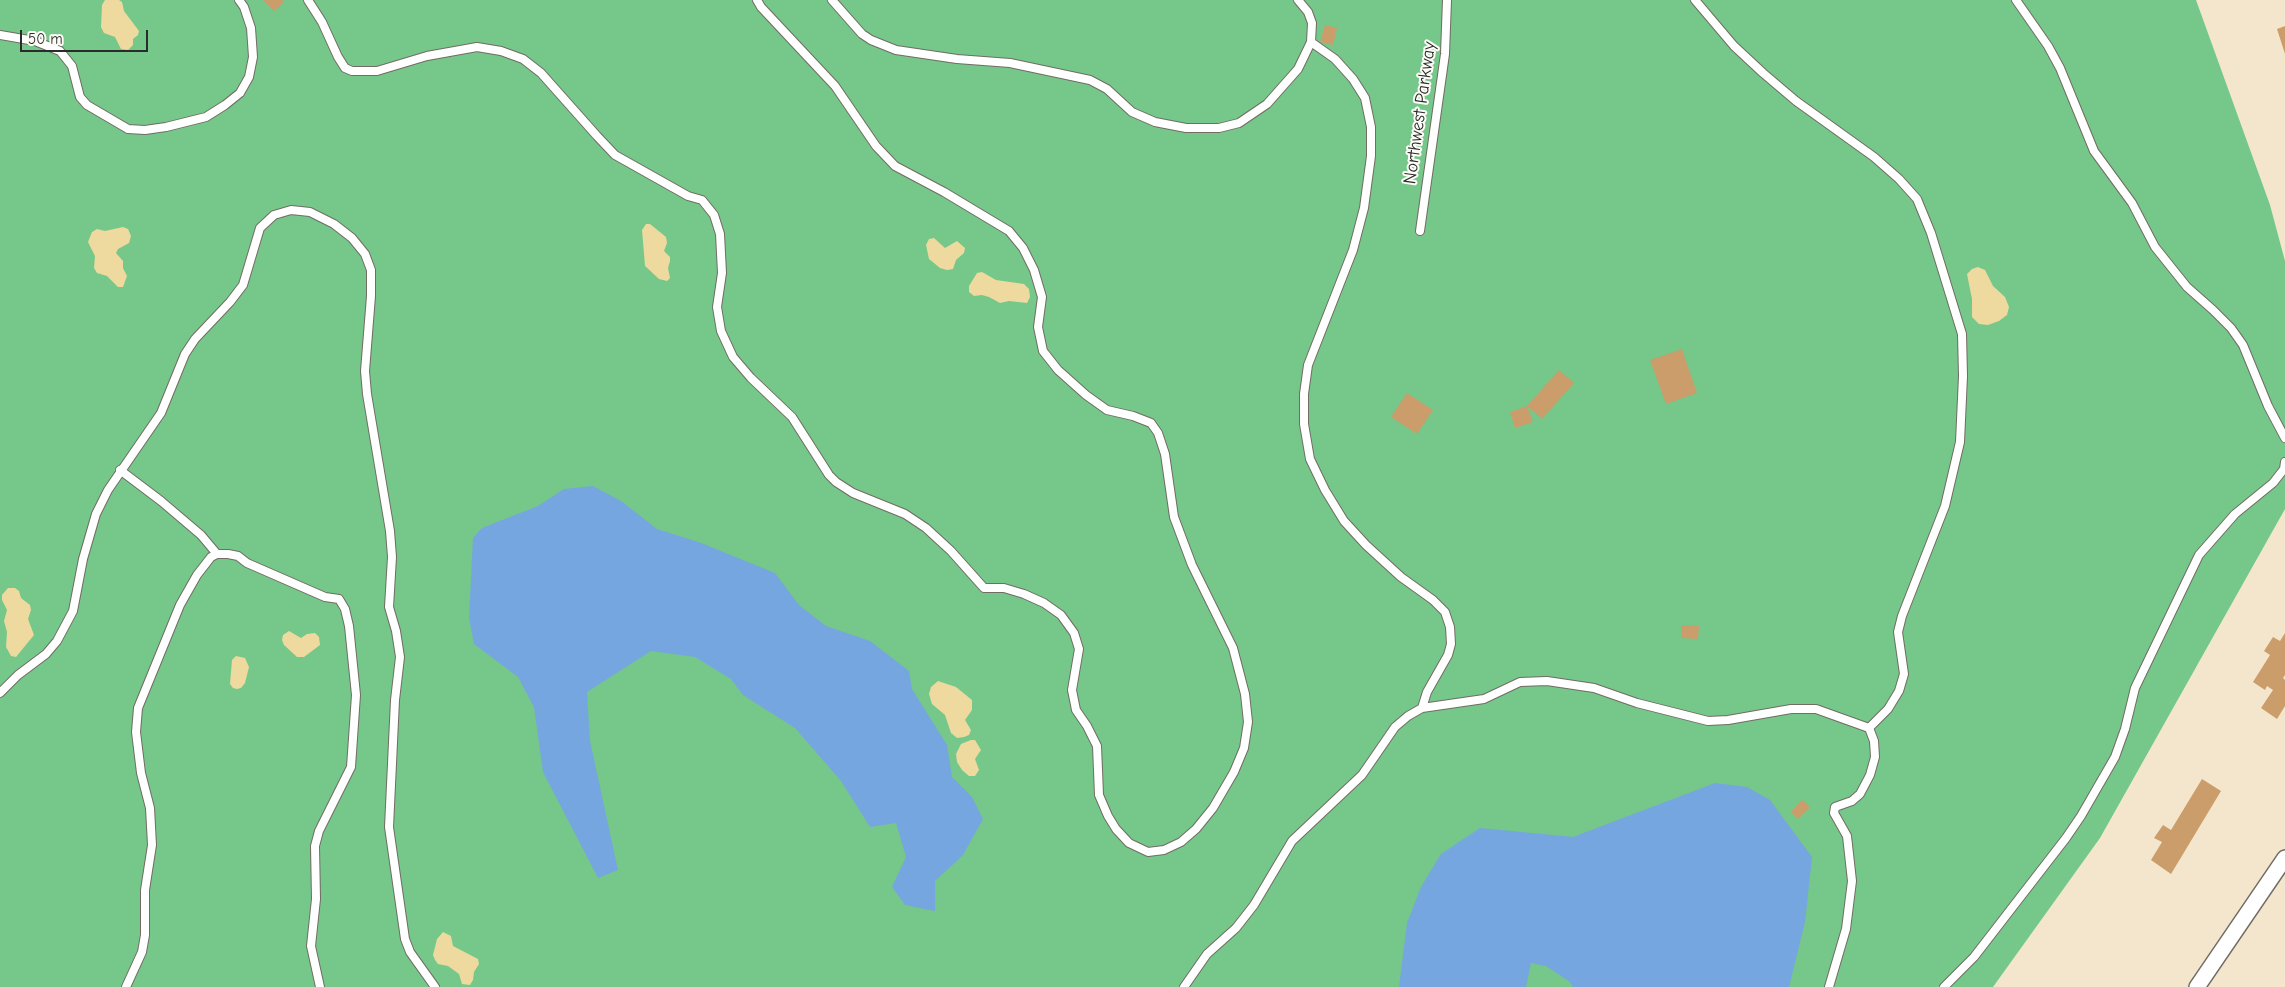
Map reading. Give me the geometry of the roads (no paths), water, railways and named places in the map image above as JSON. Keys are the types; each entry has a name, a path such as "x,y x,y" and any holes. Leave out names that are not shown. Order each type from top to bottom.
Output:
{"street":[{"path":"2197,987 2285,858"}],"lane":[{"path":"0,35 35,41 60,51 72,66 80,96 87,105 128,129 145,130 186,123 206,117 225,105 240,92 249,77 253,57 251,28 242,3 251,0"},
{"path":"308,0 322,22 338,57 345,68 352,71 377,71 427,56 477,47 501,51 522,59 541,73 616,155 688,196 702,200 714,215 720,234 722,274 717,307 721,331 733,357 751,378 792,416 829,475 836,482 853,493 905,514 926,528 951,551 984,588 1004,588 1024,594 1044,603 1061,615 1074,633 1079,650 1072,690 1076,710 1087,726 1096,746 1099,795 1108,816 1116,829 1129,843 1148,852 1164,850 1181,842 1196,829 1213,808 1234,772 1244,748 1248,722 1245,694 1233,648 1192,565 1174,517 1165,454 1158,433 1151,423 1133,416 1107,410 1086,395 1058,370 1043,351 1038,326 1042,297 1034,270 1023,248 1009,231 944,192 895,166 876,146 835,86 761,7 757,0"},
{"path":"832,0 862,34 871,40 896,50 957,59 1010,63 1090,80 1106,89 1132,112 1155,122 1186,128 1220,128 1239,123 1267,104 1298,69 1311,42 1312,23 1308,12 1298,0"},
{"name":"Northwest Parkway","path":"1420,231 1445,54 1447,0"},
{"path":"1695,0 1734,46 1763,73 1796,101 1874,157 1899,179 1917,199 1931,233 1962,334 1963,376 1960,442 1945,506 1902,616 1898,632 1904,674 1899,691 1888,710 1869,728"},
{"path":"2016,0 2048,46 2060,68 2094,151 2132,203 2155,247 2187,287 2231,328 2243,345 2268,406 2285,438"},
{"path":"1311,42 1335,58 1365,98 1372,127 1372,156 1364,208 1353,250 1308,365 1304,394 1304,424 1310,459 1344,521 1366,546 1400,577 1433,600 1446,612 1450,627 1451,644 1448,655 1427,692 1422,708"},
{"path":"0,693 18,675 46,654 57,641 73,611 83,559 96,514 120,470 161,413 185,354 194,339 230,302 243,285 260,228 274,215 291,210 310,212 334,224 352,238 365,254 371,270 371,296 365,371 367,394 390,531 392,557 389,607 396,631 400,657 395,700 389,827 391,856 405,939 410,952 435,987"},
{"path":"1944,987 1974,957 2081,816 2115,757 2125,729 2135,688 2200,555 2235,514 2273,483 2284,470 2285,462"},
{"path":"120,470 201,535 217,554"},
{"path":"126,987 142,952 145,890 152,845 150,808 141,773 136,732 138,708 180,605 197,575 211,557 217,554 238,556 258,569 325,597 339,599 347,618 356,695 351,767 319,831 315,846 316,899 311,946 320,987"},
{"path":"1184,987 1207,954 1236,928 1254,905 1292,842 1362,775 1395,727 1408,716 1422,708 1484,699 1520,682 1547,681 1594,688 1646,705 1708,721 1728,720 1791,709 1816,710 1869,728"},
{"path":"1829,987 1846,929 1852,881 1846,836 1834,813 1835,807 1852,801 1860,794 1870,775 1875,757 1874,741 1869,728"}],"water":[{"path":"593,486 621,501 657,529 701,543 775,573 799,605 826,626 870,641 909,671 912,689 947,745 952,777 972,797 983,819 963,855 935,881 935,911 905,905 892,887 906,857 896,823 870,827 841,781 795,728 743,695 731,679 695,657 651,651 587,692 590,741 618,870 598,878 543,772 534,707 518,677 474,644 469,618 473,538 482,528 538,506 564,489"},
{"path":"1715,783 1747,787 1770,800 1812,857 1805,922 1789,987 1573,987 1570,982 1546,966 1531,963 1526,987 1399,987 1407,923 1421,887 1441,854 1480,828 1573,837"}]}
